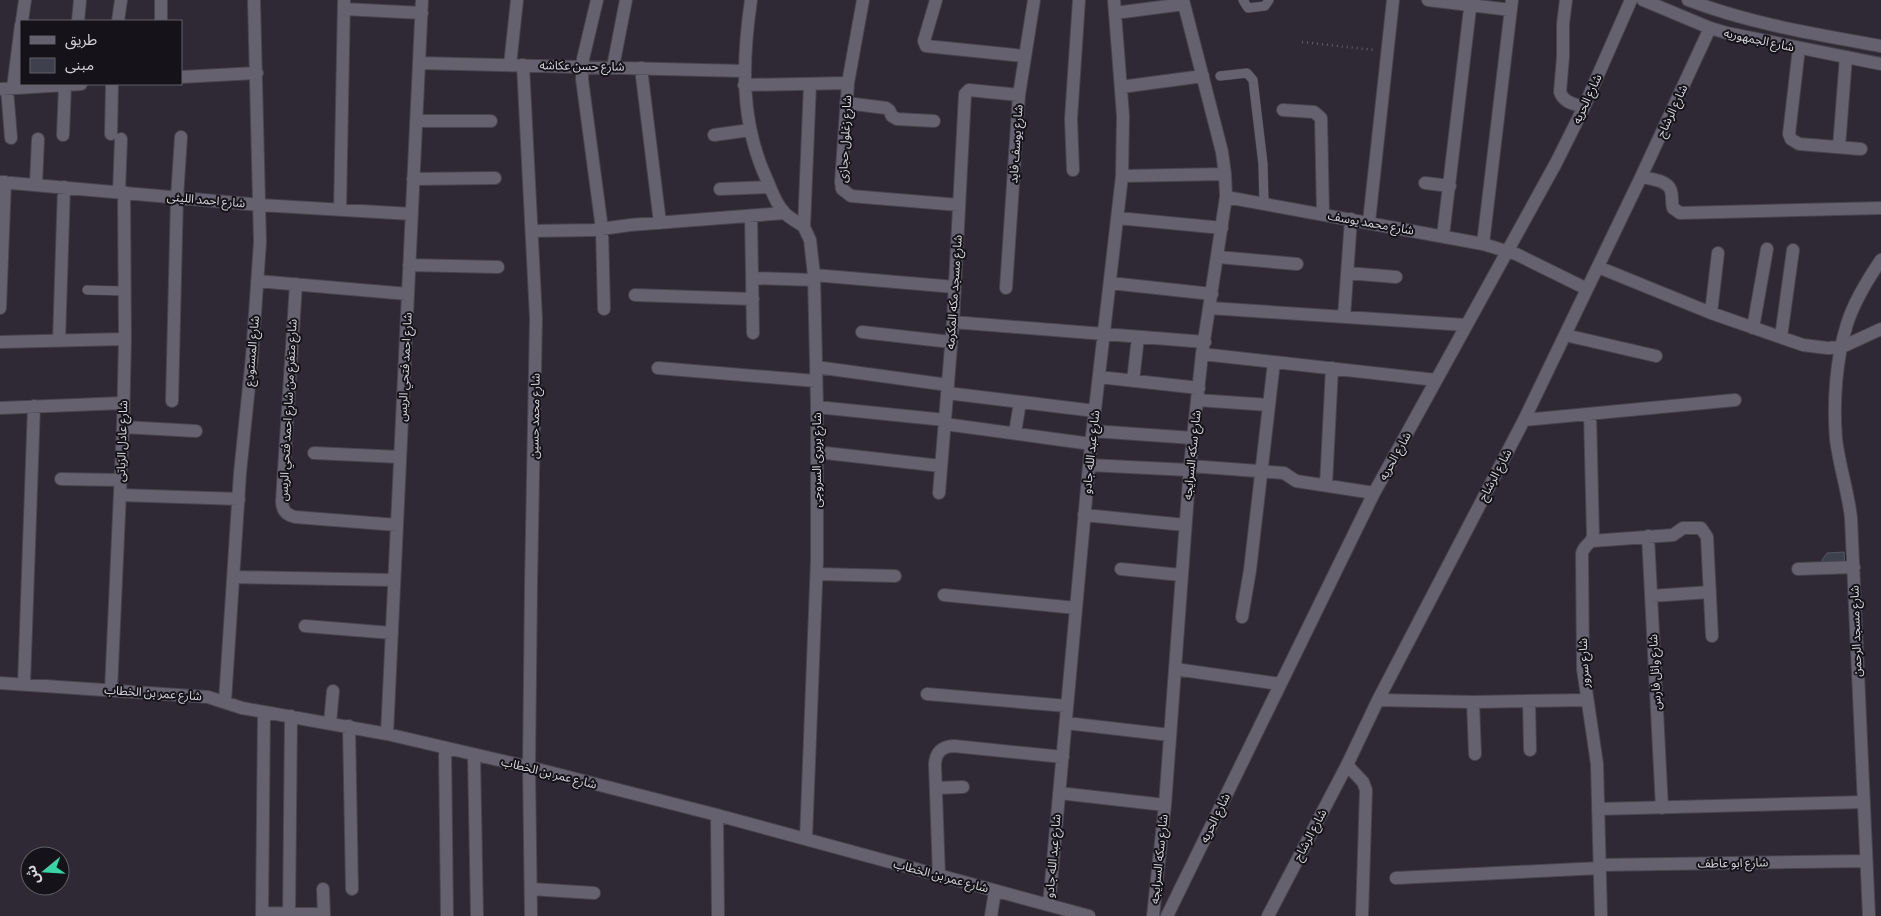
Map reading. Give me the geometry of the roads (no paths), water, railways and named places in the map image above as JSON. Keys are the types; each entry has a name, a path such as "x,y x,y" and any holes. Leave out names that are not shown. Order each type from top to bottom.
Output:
{"street":[{"path":"22,20 25,0"},
{"path":"77,0 78,20"},
{"path":"118,20 121,0"},
{"path":"161,0 161,20"},
{"name":"شارع المستودع","path":"225,701 257,281 260,205 254,0"},
{"name":"شارع محمد حسين","path":"517,0 516,65 532,231 537,350 531,584 529,767 531,916"},
{"path":"597,0 582,66 583,99 602,229 604,309"},
{"path":"613,67 626,0"},
{"path":"751,0 744,70 750,130 758,159 776,200 785,214 804,227"},
{"name":"شارع زغلول حجازى","path":"863,0 846,103 841,182 845,193 858,197 959,206"},
{"path":"936,0 924,41 926,46 1024,56"},
{"name":"شارع يوسف فايد","path":"1006,288 1019,96 1034,0"},
{"path":"1073,170 1071,111 1079,0"},
{"path":"1369,222 1392,0"},
{"path":"1428,0 1512,5 1483,244"},
{"path":"1566,0 1560,92 1564,100 1584,108"},
{"name":"شارع الحريه","path":"1167,916 1374,493 1466,325 1511,252 1584,108 1631,0"},
{"name":"شارع الجمهوريه","path":"1643,0 1710,28 1745,38 1881,64"},
{"name":"شارع الجمهوريه","path":"1688,0 1719,6 1753,22 1881,46"},
{"path":"1114,6 1183,2"},
{"name":"شارع سكه السرايجه","path":"1153,916 1165,805 1181,575 1193,438 1226,197 1226,174 1222,152 1183,2"},
{"path":"1443,236 1471,2"},
{"path":"340,210 344,5 422,6"},
{"name":"شارع احمد فتحي الريس","path":"387,734 422,6"},
{"name":"شارع عبد الله جادو","path":"1043,908 1063,757 1091,444 1122,176 1123,116 1114,6"},
{"name":"شارع الرشاح","path":"1268,916 1524,420 1642,177 1710,28"},
{"path":"11,138 7,88 20,32"},
{"path":"1799,48 1790,137 1796,143 1860,149"},
{"path":"1838,147 1846,57"},
{"name":"شارع حسن عكاشه","path":"419,63 744,70"},
{"path":"641,68 660,223"},
{"path":"182,77 256,73"},
{"path":"1121,87 1203,76"},
{"path":"744,85 848,83"},
{"name":"شارع بربرى السروجى","path":"806,839 817,574 817,407 814,277 810,240 804,227 810,84"},
{"path":"7,88 54,85"},
{"path":"63,135 70,85"},
{"name":"شارع عادل الزياتى","path":"111,690 121,480 125,339 121,192 112,85"},
{"name":"شارع مسجد مكه المكرمه","path":"939,493 953,322 967,91 1019,96"},
{"path":"846,103 886,108 897,119 934,121"},
{"path":"1283,110 1314,112 1321,118 1324,214"},
{"path":"416,121 491,121"},
{"path":"714,135 750,130"},
{"path":"172,401 177,197 182,136"},
{"path":"36,184 38,139"},
{"path":"1122,176 1226,174"},
{"path":"1642,177 1662,182 1669,186 1672,193 1672,205 1680,213 1881,208"},
{"path":"414,179 495,178"},
{"path":"0,308 2,182"},
{"name":"شارع احمد الليثى","path":"2,182 260,205 412,214"},
{"path":"1426,183 1450,186"},
{"path":"59,341 64,187"},
{"path":"720,189 770,187"},
{"name":"شارع محمد يوسف","path":"1226,197 1483,244 1511,252 1587,290"},
{"path":"532,231 602,229 785,214"},
{"path":"751,216 753,333"},
{"path":"1118,218 1222,228"},
{"path":"1344,317 1350,219"},
{"path":"1754,328 1767,249"},
{"path":"1781,337 1793,250"},
{"path":"1711,314 1718,253"},
{"path":"1218,257 1297,264"},
{"name":"شارع مسجد الرحمن","path":"1869,916 1854,567 1849,498 1836,439 1836,409 1842,347 1847,324 1881,260"},
{"path":"409,265 498,267"},
{"path":"1598,267 1711,314 1814,347 1842,347 1881,329"},
{"path":"1347,273 1396,277"},
{"path":"752,278 814,277 955,287"},
{"path":"257,281 408,294"},
{"path":"1110,283 1212,294"},
{"name":"شارع متفرع من شارع احمد فتحي الريس","path":"296,284 282,501 284,510 295,518 397,525"},
{"path":"635,295 752,299"},
{"path":"1210,308 1466,325"},
{"path":"953,322 1138,337 1274,362 1436,380"},
{"path":"862,332 951,342"},
{"path":"1565,335 1656,356"},
{"path":"1133,381 1138,337"},
{"path":"0,342 125,339"},
{"path":"1242,617 1250,570 1274,362"},
{"path":"816,367 1020,402 1095,411"},
{"path":"658,368 816,381"},
{"path":"1326,485 1332,368"},
{"path":"1099,377 1133,381 1198,394 1269,405"},
{"path":"1524,420 1735,400"},
{"path":"0,408 123,402"},
{"path":"1015,433 1020,402"},
{"path":"24,684 34,406"},
{"path":"817,407 945,422 1091,444"},
{"name":"شارع سرور","path":"1590,414 1592,540 1583,548 1582,554 1583,669 1595,745 1601,916"},
{"path":"123,427 196,431"},
{"path":"1093,431 1193,438"},
{"path":"817,452 941,466"},
{"path":"314,453 400,457"},
{"path":"1089,465 1284,473 1296,481 1374,493"},
{"path":"62,479 121,480"},
{"path":"120,495 239,499"},
{"path":"1084,515 1185,525"},
{"path":"1592,540 1673,535 1686,528 1698,527 1704,530 1707,537 1712,636"},
{"name":"شارع وائل فارس","path":"1648,536 1662,808"},
{"path":"1798,569 1854,567"},
{"path":"1120,569 1181,575"},
{"path":"817,574 895,576"},
{"path":"234,576 394,580"},
{"path":"1651,596 1710,592"},
{"path":"944,595 1076,608"},
{"path":"305,626 392,633"},
{"path":"1175,669 1280,684"},
{"name":"شارع عمر بن الخطاب","path":"0,683 197,695 225,701 242,708 387,734 717,814 995,891 1043,908 1089,916"},
{"path":"330,723 333,691"},
{"path":"927,694 1067,706"},
{"path":"1378,700 1473,702 1587,700"},
{"path":"1529,701 1530,750"},
{"path":"1473,702 1475,754"},
{"path":"264,712 262,914 324,915 323,889"},
{"path":"289,915 291,716"},
{"path":"1066,723 1170,735"},
{"path":"349,726 352,889"},
{"path":"939,876 935,760 940,751 949,746 1063,757"},
{"path":"445,748 447,916"},
{"path":"474,754 477,916"},
{"path":"1347,765 1363,782 1366,798 1362,916"},
{"path":"936,788 963,787"},
{"path":"1059,793 1165,805"},
{"path":"1598,809 1864,802"},
{"path":"717,814 718,916"},
{"name":"شارع ابو عاطف","path":"1396,878 1600,866 1866,861"},
{"path":"531,889 594,893"},
{"path":"991,916 995,891"}],"lane":[{"path":"1243,0 1248,8 1265,6 1269,0"},
{"path":"1220,76 1247,73 1253,80 1263,164 1264,204"},
{"path":"87,290 124,291"}]}
